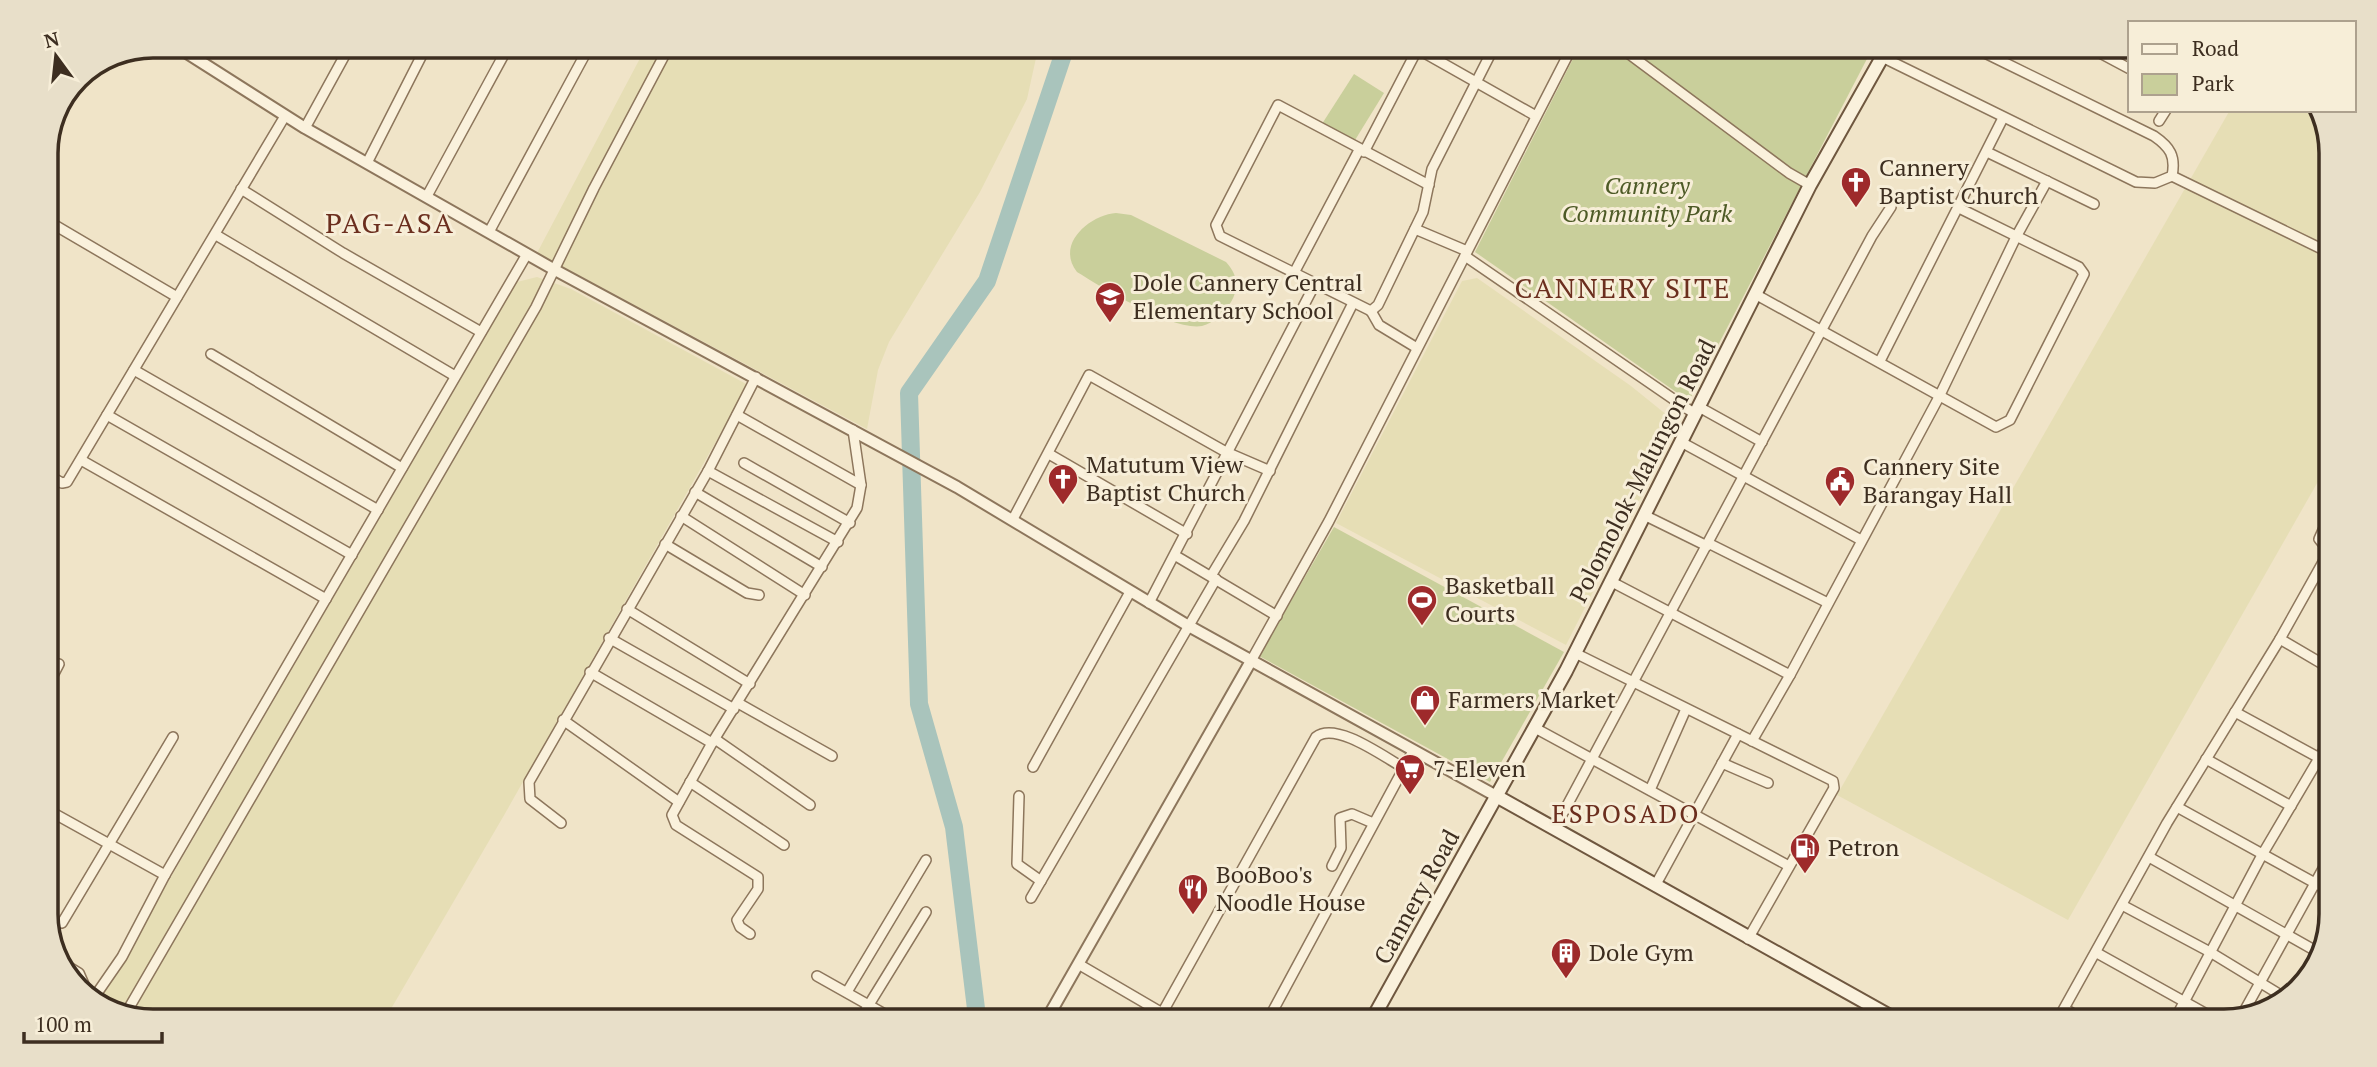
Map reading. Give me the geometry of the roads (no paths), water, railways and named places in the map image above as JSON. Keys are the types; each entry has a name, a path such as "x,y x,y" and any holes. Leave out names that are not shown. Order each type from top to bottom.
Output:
{"main road":[{"name":"Polomolok-Malungon Road","path":"1498,797 1575,653 1811,185 1882,58"},
{"path":"1498,797 1877,1009"},
{"name":"Cannery Road","path":"1378,1009 1498,797"}],"street":[{"path":"195,58 305,128 555,270 924,469 1013,519 1186,625 1498,797"},
{"path":"305,128 343,58"},
{"path":"368,163 420,58"},
{"path":"427,196 502,58"},
{"path":"489,232 583,58"},
{"path":"130,1006 555,270 576,222 663,58"},
{"path":"1294,274 1414,58"},
{"path":"1433,58 1536,116"},
{"path":"1371,311 1378,305 1415,229 1432,169 1488,58"},
{"path":"1053,1009 1277,616 1566,58"},
{"path":"1634,58 1790,173 1811,185"},
{"path":"1890,58 2004,118 2136,182 2155,183 2172,176 2319,248"},
{"path":"1995,58 2154,136 2171,150 2174,159 2172,176"},
{"path":"2109,58 2128,68"},
{"path":"1418,348 1379,326 1371,311 1352,305 1220,236 1215,228 1278,105 1429,185"},
{"path":"2159,121 2165,112"},
{"path":"58,480 65,483 81,460 285,116"},
{"path":"1880,361 2004,118"},
{"path":"1987,152 2094,204"},
{"path":"1752,741 1939,397 2016,237 2047,181"},
{"path":"242,188 343,253 481,332"},
{"path":"1555,828 1632,682 1672,614 1872,236 1891,207"},
{"path":"1755,294 1823,329 1996,427 2006,425 2083,277 2079,267 1959,208"},
{"path":"58,227 177,297"},
{"path":"1415,229 1466,253 1697,410 1762,442"},
{"path":"216,236 455,376"},
{"path":"96,991 122,957 165,875 527,254"},
{"path":"1149,603 1176,556 1226,452 1315,284"},
{"path":"1031,898 1132,728 1269,471 1352,305"},
{"path":"211,354 402,468"},
{"path":"134,370 378,510"},
{"path":"1013,519 1088,375 1226,452 1269,471"},
{"path":"562,822 537,806 528,791 536,768 708,471 756,377"},
{"path":"107,415 352,555"},
{"path":"737,415 861,485"},
{"path":"750,934 740,927 737,920 758,889 760,881 752,872 676,825 672,814 714,741 850,523 861,497 853,430"},
{"path":"1681,442 1861,540"},
{"path":"1049,454 1187,534"},
{"path":"81,460 326,598"},
{"path":"744,463 850,523"},
{"path":"708,471 838,542"},
{"path":"695,492 822,567"},
{"path":"1644,514 1828,603"},
{"path":"681,516 805,595"},
{"path":"664,544 747,593 759,595"},
{"path":"1176,556 1277,616"},
{"path":"2065,1009 2177,807 2280,639 2319,569"},
{"path":"1610,582 1790,675"},
{"path":"1033,767 1130,592"},
{"path":"627,609 750,684"},
{"path":"609,638 832,756"},
{"path":"2280,639 2319,662"},
{"path":"1575,653 1822,774 1834,784 1748,939"},
{"path":"58,668 60,664"},
{"path":"590,673 714,741 810,805"},
{"path":"1650,790 1686,709"},
{"path":"2235,712 2319,757"},
{"path":"563,720 679,802"},
{"path":"1535,728 1789,866"},
{"path":"1168,1009 1316,737 1327,732 1346,736 1404,768"},
{"path":"1655,886 1738,734"},
{"path":"62,923 173,737"},
{"path":"1274,1009 1413,751"},
{"path":"2206,759 2291,806"},
{"path":"1722,763 1768,783"},
{"path":"2181,1009 2262,855 2319,765"},
{"path":"691,782 784,845"},
{"path":"1019,796 1017,864 1041,881"},
{"path":"2177,807 2319,885 2247,1006"},
{"path":"1332,866 1341,848 1340,818 1352,814 1373,823"},
{"path":"58,816 165,875"},
{"path":"2149,857 2313,949"},
{"path":"847,992 926,860"},
{"path":"2122,905 2210,952 2277,993"},
{"path":"866,1009 926,912"},
{"path":"2097,953 2198,1009"},
{"path":"1080,965 1152,1009"},
{"path":"817,976 876,1009"}],"waterway":[{"path":"976,1009 954,827 919,704 909,393 987,281 1062,58"}],"place":[{"name":"Cannery Baptist Church","path":"1856,209"},
{"name":"Dole Cannery Central Elementary School","path":"1110,324"},
{"name":"Matutum View Baptist Church","path":"1063,506"},
{"name":"Cannery Site Barangay Hall","path":"1840,508"},
{"name":"Basketball Courts","path":"1422,627"},
{"name":"Farmers Market","path":"1425,727"},
{"name":"7-Eleven","path":"1410,796"},
{"name":"Petron","path":"1805,875"},
{"name":"BooBoo's Noodle House","path":"1193,916"},
{"name":"Dole Gym","path":"1566,980"}],"district":[{"name":"PAG-ASA","path":"390,223"},
{"name":"CANNERY SITE","path":"1623,288"},
{"name":"ESPOSADO","path":"1626,814"}],"park label":[{"name":"Cannery Community Park","path":"1647,200"}]}
